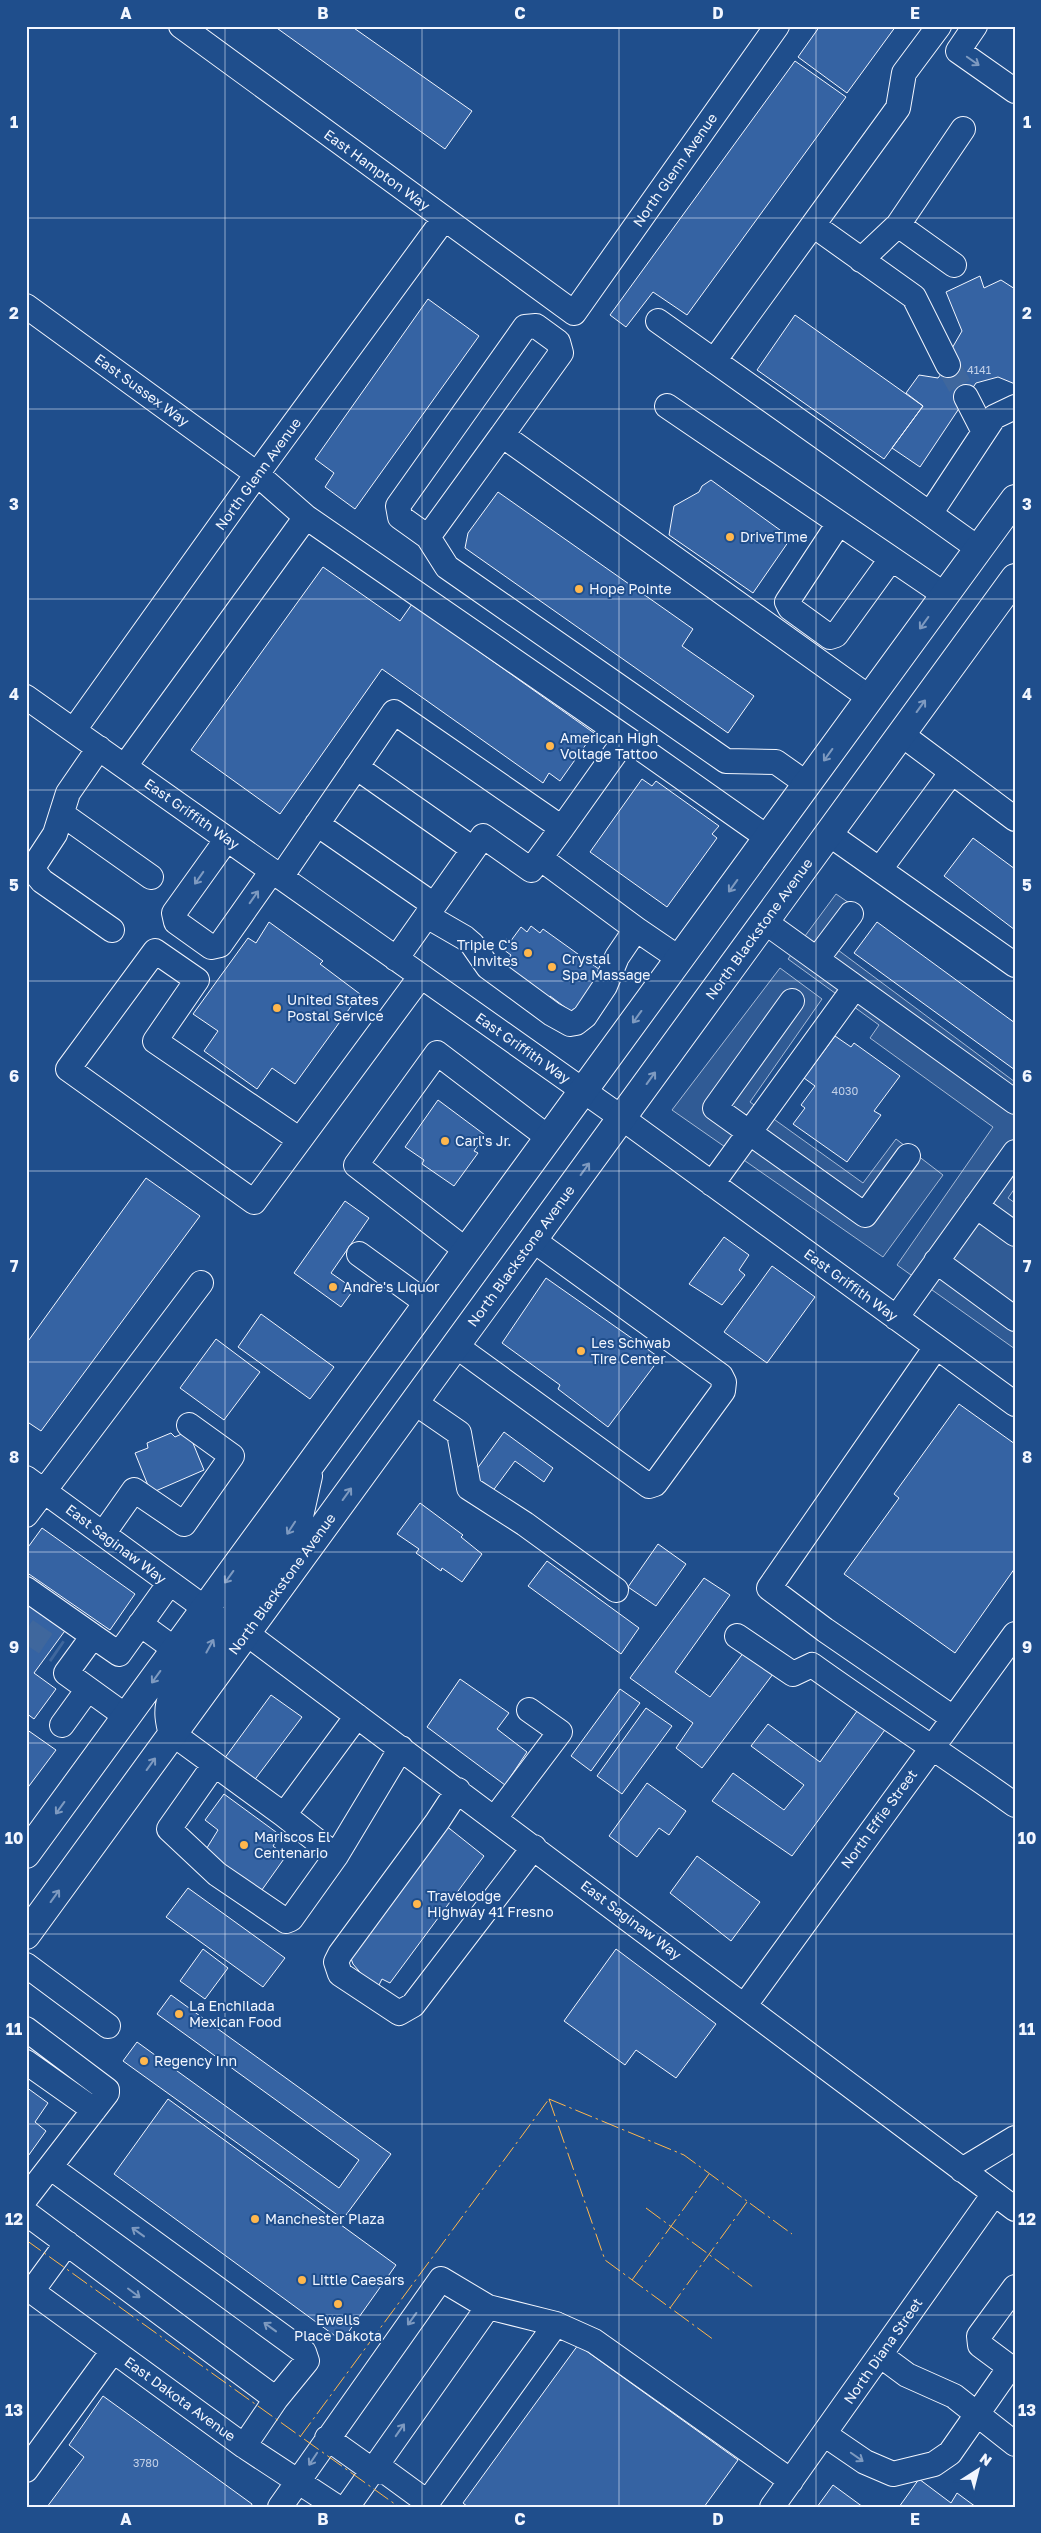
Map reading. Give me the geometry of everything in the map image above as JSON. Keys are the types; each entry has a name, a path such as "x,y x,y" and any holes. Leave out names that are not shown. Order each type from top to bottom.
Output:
{"main road":[{"path":"27,1851 206,1609 1015,499"},
{"name":"North Blackstone Avenue","path":"26,1935 1015,578"},
{"path":"246,1632 237,1621 238,1606 299,1516 311,1465"},
{"path":"173,1734 169,1717 171,1700 208,1650 216,1631 215,1619 206,1609"}],"street":[{"name":"East Hampton Way","path":"181,26 574,313"},
{"name":"North Glenn Avenue","path":"574,313 777,26"},
{"path":"714,361 898,108 904,73 938,26"},
{"path":"975,26 958,50 1015,91"},
{"path":"861,260 898,225 963,129"},
{"name":"North Glenn Avenue","path":"74,730 257,474 444,219"},
{"path":"813,225 914,297 948,365"},
{"path":"898,225 954,265"},
{"name":"East Sussex Way","path":"26,306 257,474 306,517 768,838"},
{"path":"658,321 979,549"},
{"path":"428,537 561,353 558,342 536,326 525,327 398,506 400,517 428,537 447,567 726,761 776,762 807,784"},
{"path":"966,397 984,432"},
{"path":"667,406 945,595"},
{"path":"930,514 994,417 1015,407"},
{"path":"502,435 870,698"},
{"path":"125,766 306,517"},
{"path":"839,524 787,602 790,608 830,637 836,635 891,559"},
{"name":"East Griffith Way","path":"26,697 622,1118 1015,1404"},
{"path":"227,839 174,913 176,922 211,947 220,945 317,824 394,712 562,828"},
{"path":"901,734 1015,819"},
{"path":"396,958 482,836 531,870 626,738"},
{"path":"100,748 68,793 55,834 29,867 42,881 112,930"},
{"path":"356,767 473,849"},
{"path":"880,869 952,772"},
{"path":"62,814 151,877"},
{"path":"317,824 472,944 488,967 552,1014 570,1024 576,1023 584,1016 605,986 616,957 636,929"},
{"path":"829,834 1015,966"},
{"path":"540,858 680,959"},
{"path":"817,959 851,914"},
{"path":"765,922 1015,1102"},
{"path":"300,1140 155,1041 197,980 155,951 68,1069 254,1202 300,1140 421,976"},
{"path":"712,1184 855,987"},
{"path":"792,1001 715,1108 865,1215 908,1156"},
{"path":"467,1251 356,1165 437,1053 550,1138"},
{"path":"896,1318 1015,1152"},
{"path":"976,1206 1015,1234"},
{"path":"456,1346 649,1486 654,1484 723,1392 724,1382 721,1376 533,1240"},
{"path":"359,1254 428,1304"},
{"path":"936,1261 1015,1319"},
{"path":"26,1515 35,1484 201,1283"},
{"path":"936,1347 769,1588 825,1630 953,1718"},
{"path":"414,1402 459,1433 469,1488 525,1524 616,1590"},
{"path":"103,1534 134,1490 184,1524 232,1456 189,1424"},
{"name":"East Saginaw Way","path":"35,1484 169,1584 206,1609"},
{"path":"26,1589 119,1654 169,1584"},
{"path":"140,1624 176,1650"},
{"name":"East Saginaw Way","path":"246,1632 1015,2209"},
{"name":"North Effie Street","path":"744,2004 1015,1634"},
{"path":"93,1636 66,1658 66,1673 127,1717"},
{"path":"737,1636 793,1674 812,1665 901,1729 932,1746 1015,1805"},
{"path":"62,1725 88,1689"},
{"path":"495,1818 560,1732 529,1710"},
{"path":"284,1814 357,1716"},
{"path":"173,1734 284,1814 336,1856"},
{"path":"214,1765 169,1829 217,1874 286,1921 290,1919 336,1856 401,1748"},
{"path":"458,1790 437,1822 340,1954 336,1962 340,1974 399,2012 413,2005 534,1847"},
{"path":"26,1965 108,2026"},
{"path":"26,2029 107,2090 27,2199 67,2243 276,2400"},
{"path":"26,2062 94,2110"},
{"path":"962,2170 1015,2138"},
{"path":"50,2167 304,2352 307,2360 244,2446"},
{"name":"North Diana Street","path":"772,2507 994,2194"},
{"path":"29,2289 67,2243"},
{"path":"280,2507 441,2279 488,2307 556,2324 594,2341 791,2481"},
{"path":"824,2434 865,2462 893,2474 934,2464 950,2453 1012,2369 980,2345 980,2336 1015,2287"},
{"name":"East Dakota Avenue","path":"29,2289 244,2446 337,2507"},
{"path":"347,2507 488,2307"},
{"path":"328,2438 372,2470 386,2472 425,2505 556,2324"},
{"path":"26,2470 113,2351"},
{"path":"880,2355 907,2374 954,2396 1015,2444"}],"shaded area":[{"path":"836,894 861,911 838,950 1015,1082 1015,1188 1008,1198 1015,1203 1015,1349 897,1265 993,1127 870,1038 879,1025 788,959"},
{"path":"780,968 822,999 750,1102 863,1183 896,1139 943,1175 883,1257 672,1110"}],"building":[{"path":"274,26 351,26 472,111 445,149"},
{"path":"820,26 896,26 847,93 798,57"},
{"path":"795,61 846,97 687,315 653,292 626,327 610,315"},
{"path":"980,276 984,288 1001,280 1015,289 1015,384 998,377 976,383 920,467 892,448 923,406 906,393 919,375 938,378 948,365 951,350 962,331 946,292"},
{"path":"428,299 479,336 355,509 325,487 334,473 315,459"},
{"path":"795,315 923,406 884,459 757,370"},
{"name":"DriveTime","path":"711,480 791,538 753,593 669,535 674,506 699,492 702,486"},
{"name":"Hope Pointe","path":"498,492 693,629 682,646 754,696 728,733 465,548 468,533"},
{"path":"323,567 400,621 412,604 594,733 560,781 549,773 543,783 382,669 280,814 191,750"},
{"path":"642,779 652,786 656,781 719,826 712,834 717,838 667,907 590,852"},
{"path":"973,838 1015,869 1015,930 944,876"},
{"path":"269,922 323,961 320,964 360,994 295,1084 272,1068 257,1089 204,1051 218,1031 193,1014 248,938 256,943"},
{"path":"877,922 1015,1023 1015,1070 854,953"},
{"path":"531,926 540,933 543,929 603,972 574,1014 550,996 544,1004 504,966 511,955 500,947 506,939 510,942 521,927 527,932"},
{"path":"835,1036 851,1047 854,1043 900,1076 874,1111 881,1115 847,1162 793,1124 805,1108 801,1105 815,1086 804,1078"},
{"name":"Carl's Jr.","path":"438,1100 485,1135 474,1151 478,1153 454,1186 422,1164 424,1160 405,1147"},
{"path":"146,1178 200,1216 41,1431 26,1421 26,1344"},
{"path":"345,1201 369,1218 331,1273 354,1289 341,1307 294,1273"},
{"path":"724,1237 749,1255 739,1270 745,1275 722,1305 689,1284"},
{"path":"772,1266 815,1297 767,1363 724,1332"},
{"name":"Les Schwab Tire Center","path":"546,1278 660,1358 608,1427 558,1389 560,1385 502,1343"},
{"path":"261,1314 334,1367 310,1399 238,1347"},
{"path":"216,1339 260,1372 224,1420 180,1388"},
{"path":"959,1404 1015,1444 1015,1568 955,1653 844,1574 899,1498 894,1494"},
{"path":"188,1431 204,1470 151,1493 135,1453 148,1448 147,1443 171,1433 175,1437"},
{"path":"504,1432 553,1468 544,1482 515,1461 492,1492 471,1477"},
{"path":"420,1503 463,1535 461,1537 482,1554 462,1582 442,1568 441,1571 416,1553 419,1549 397,1534"},
{"path":"42,1528 135,1594 110,1630 26,1572 26,1550"},
{"path":"658,1544 686,1564 656,1606 628,1587"},
{"path":"547,1561 639,1628 621,1654 528,1586"},
{"path":"704,1578 730,1595 675,1672 710,1697 744,1652 773,1674 702,1768 676,1748 693,1723 630,1678"},
{"path":"26,1597 67,1628 34,1673 56,1689 34,1719 26,1713"},
{"path":"460,1679 509,1713 497,1729 527,1752 505,1785 427,1727"},
{"path":"620,1689 640,1703 591,1771 571,1756"},
{"path":"271,1695 302,1717 253,1782 224,1759"},
{"path":"860,1707 887,1727 792,1856 712,1801 733,1773 784,1810 804,1785 751,1746 768,1724 820,1762"},
{"path":"646,1708 672,1726 622,1794 597,1776"},
{"path":"26,1729 56,1750 26,1790"},
{"path":"647,1783 686,1811 669,1835 659,1828 637,1857 609,1836"},
{"path":"224,1794 280,1835 273,1846 286,1856 259,1894 205,1851 218,1830 205,1820"},
{"name":"Travelodge Highway 41 Fresno","path":"445,1825 484,1856 390,1983 382,1979 378,1987 364,1977 353,1964 349,1953"},
{"path":"697,1856 760,1902 731,1941 670,1893"},
{"path":"188,1888 285,1958 263,1987 166,1917"},
{"path":"203,1949 228,1968 205,1999 180,1981"},
{"path":"616,1949 716,2024 676,2078 636,2050 625,2065 564,2021"},
{"path":"171,1995 391,2154 343,2219 123,2061 137,2042 339,2188 359,2160 157,2014"},
{"path":"26,2087 48,2103 35,2122 46,2131 26,2159"},
{"name":"Manchester Plaza","path":"168,2099 396,2265 342,2341 114,2174"},
{"path":"578,2345 738,2460 704,2507 468,2507 463,2503"},
{"path":"103,2396 252,2504 251,2507 47,2507 84,2457 69,2445"},
{"path":"919,2479 951,2503 957,2493 976,2507 899,2507"},
{"path":"833,2485 863,2507 817,2507"}],"tunnel":[{"path":"948,365 966,397"},
{"path":"26,1630 58,1652"}],"power":[{"path":"549,2099 605,2260 714,2340"},
{"path":"549,2099 684,2155 792,2234"},
{"path":"300,2437 549,2099"},
{"path":"632,2280 709,2174"},
{"path":"670,2308 747,2202"},
{"path":"646,2208 753,2287"},
{"path":"26,2240 399,2507"}],"place":[{"name":"DriveTime","path":"730,537"},
{"name":"Hope Pointe","path":"579,589"},
{"name":"American High Voltage Tattoo","path":"550,746"},
{"name":"Triple C's Invites","path":"528,953"},
{"name":"Crystal Spa Massage","path":"552,967"},
{"name":"United States Postal Service","path":"277,1008"},
{"name":"Carl's Jr.","path":"445,1141"},
{"name":"Andre's Liquor","path":"333,1287"},
{"name":"Les Schwab Tire Center","path":"581,1351"},
{"name":"Mariscos El Centenario","path":"244,1845"},
{"name":"Travelodge Highway 41 Fresno","path":"417,1904"},
{"name":"La Enchilada Mexican Food","path":"179,2014"},
{"name":"Regency Inn","path":"144,2061"},
{"name":"Manchester Plaza","path":"255,2219"},
{"name":"Little Caesars","path":"302,2280"},
{"name":"Ewells Place Dakota","path":"338,2304"}]}
